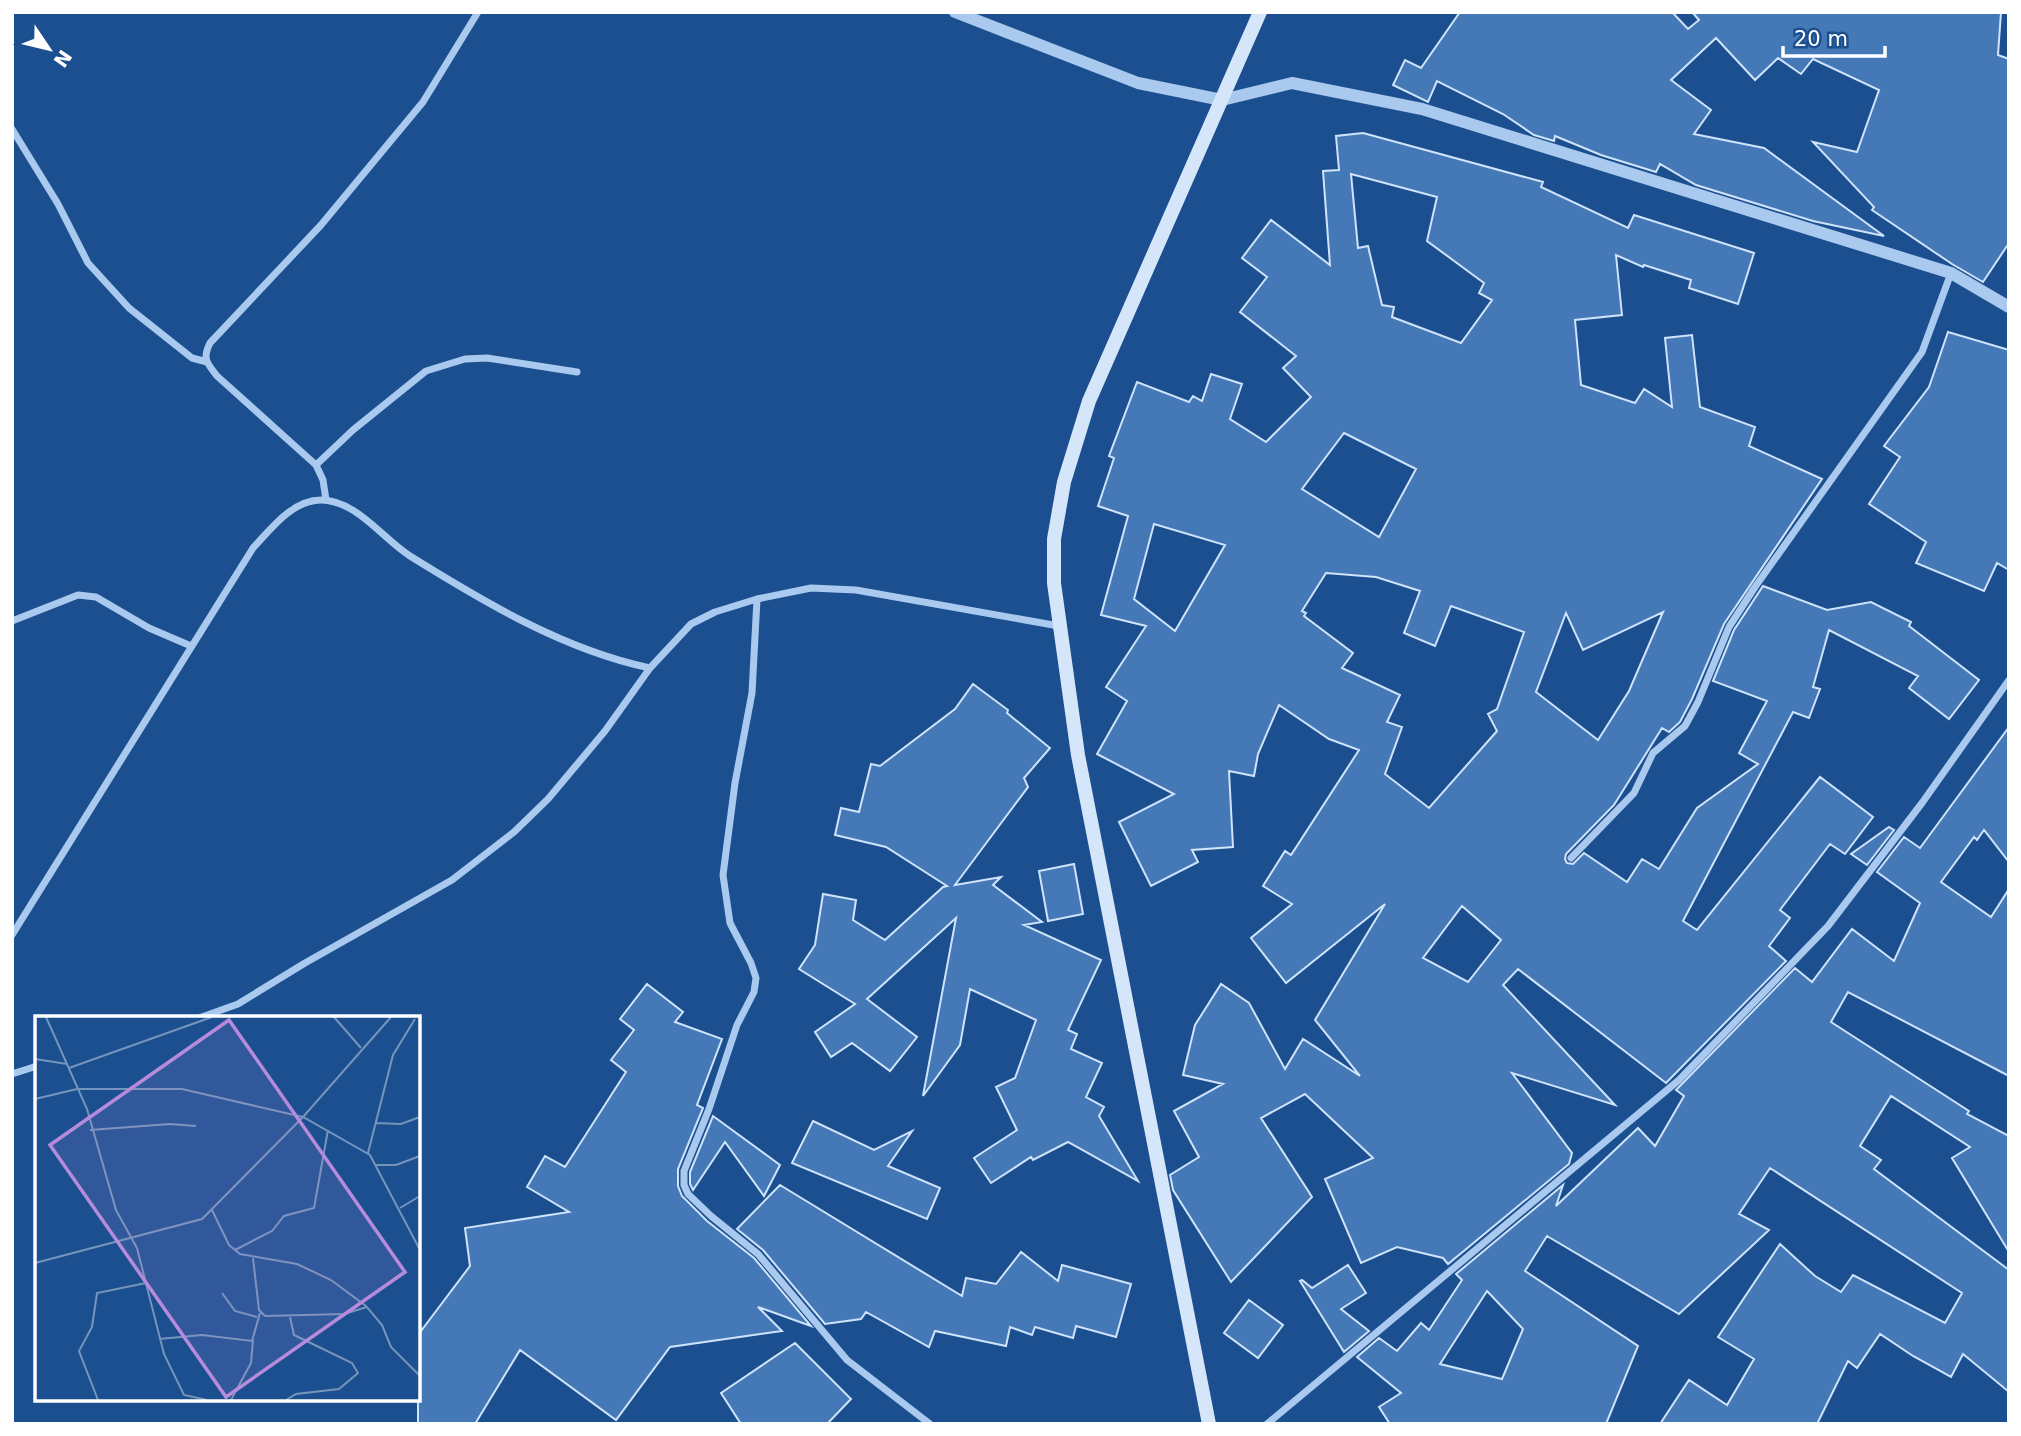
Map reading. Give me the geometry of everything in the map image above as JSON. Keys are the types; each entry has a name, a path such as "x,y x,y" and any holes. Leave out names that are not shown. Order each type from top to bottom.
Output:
{"main road":[{"path":"1209,1424 1078,755 1054,583 1054,539 1064,482 1089,401 1260,12"}],"street":[{"path":"326,500 323,480 316,465 217,376 207,362 205,353 210,343 321,225 423,102 478,12"},
{"path":"955,12 1138,83 1222,100 1292,83 1422,109 1951,273 2009,307"},
{"path":"12,129 58,204 88,264 129,308 192,358 207,362"},
{"path":"1571,858 1633,793 1653,753 1685,726 1730,627 1748,597 1922,352 1951,273"},
{"path":"316,465 371,415 426,371 466,359 487,358 577,373"},
{"path":"12,935 253,548 290,511 317,500 343,505 408,554 527,624 615,660 650,668"},
{"path":"204,1016 237,1004 452,880 514,832 548,799 605,732 650,668 691,624 715,612 757,599 811,588 856,590 1060,626"},
{"path":"12,621 78,595 88,595 149,628 191,646"},
{"path":"757,599 752,693 735,783 723,875 730,923 751,963 755,978 754,992 737,1025 709,1109 684,1171 684,1185 688,1194 711,1216 758,1254 848,1360 930,1424"},
{"path":"1267,1424 1679,1080 1828,926 1922,803 2009,680"},
{"path":"12,1074 35,1067"}],"building":[{"path":"1460,12 1672,12 1688,29 1699,20 1692,12 2001,12 1998,55 2009,59 2009,243 1983,282 1872,210 1874,207 1813,142 1857,152 1879,90 1813,59 1801,74 1778,58 1755,80 1716,38 1671,80 1711,110 1694,134 1764,148 1884,236 1813,221 1696,185 1660,164 1656,172 1601,155 1555,136 1554,141 1534,135 1503,114 1437,81 1428,102 1393,85 1405,60 1421,68"},
{"path":"1363,133 1543,182 1541,187 1628,228 1634,215 1754,253 1738,304 1689,288 1691,280 1644,265 1643,267 1616,255 1622,315 1575,320 1581,385 1635,403 1644,389 1672,407 1665,338 1692,335 1700,407 1755,427 1749,446 1822,479 1724,624 1680,722 1669,732 1662,728 1614,805 1566,854 1567,863 1573,864 1584,853 1627,882 1642,859 1659,869 1697,808 1758,764 1739,753 1767,701 1713,681 1734,630 1763,586 1827,610 1871,602 1911,622 1909,626 1979,680 1949,719 1909,688 1918,676 1829,630 1813,687 1820,689 1809,718 1793,712 1683,921 1697,930 1820,777 1873,817 1845,854 1830,844 1780,910 1790,918 1769,946 1786,961 1666,1083 1518,969 1503,985 1615,1105 1512,1073 1572,1153 1569,1164 1448,1264 1443,1258 1397,1247 1361,1263 1325,1179 1373,1158 1305,1094 1261,1118 1312,1197 1231,1282 1173,1190 1170,1175 1199,1157 1174,1111 1223,1084 1183,1075 1195,1025 1221,984 1249,1003 1285,1069 1303,1039 1360,1076 1315,1020 1385,904 1286,983 1251,938 1292,904 1263,886 1285,851 1291,855 1359,750 1329,739 1279,705 1258,754 1254,776 1229,771 1233,847 1192,850 1198,862 1151,886 1119,822 1174,794 1097,754 1127,701 1106,687 1146,626 1101,615 1128,516 1098,506 1114,458 1109,456 1137,382 1189,402 1193,396 1202,401 1211,374 1242,384 1230,419 1266,442 1311,397 1283,368 1296,356 1240,312 1267,277 1242,258 1271,220 1330,265 1323,171 1339,170 1336,136","holes":["1351,174 1437,197 1427,241 1484,283 1479,293 1492,300 1461,343 1392,317 1394,307 1382,305 1368,246 1358,248","1344,433 1416,469 1379,537 1302,489","1154,524 1225,545 1175,631 1134,599","1326,573 1376,577 1420,591 1404,633 1435,646 1451,606 1524,632 1497,709 1488,714 1497,731 1429,808 1385,774 1402,727 1387,722 1400,695 1342,668 1353,653 1304,616 1306,613 1302,611","1663,612 1629,691 1598,740 1536,692 1566,613 1583,650","1462,906 1501,940 1468,982 1423,958"]},
{"path":"1948,332 2009,350 2009,570 1997,563 1984,591 1916,563 1926,542 1869,504 1900,457 1884,446 1929,387"},
{"path":"973,684 1008,710 1007,713 1050,748 1024,778 1028,787 955,885 1001,877 993,885 1042,922 1024,925 1101,960 1068,1030 1077,1034 1071,1049 1102,1063 1086,1097 1104,1107 1099,1116 1138,1181 1068,1142 1033,1160 1031,1157 991,1183 974,1158 1017,1130 996,1087 1015,1078 1036,1020 970,989 960,1045 923,1096 956,918 867,999 917,1037 890,1071 852,1043 831,1057 815,1032 855,1004 799,969 815,945 823,894 856,900 853,920 885,940 947,886 886,847 835,835 841,808 859,812 871,764 880,766 955,709"},
{"path":"2009,727 2009,862 1984,830 1977,840 1974,837 1941,882 1991,917 2009,889 2009,1076 1848,992 1831,1022 1969,1111 1967,1114 2009,1136 2009,1252 1952,1158 1970,1147 1891,1096 1860,1146 1881,1160 1874,1169 2009,1270 2009,1392 1963,1354 1951,1377 1880,1334 1857,1368 1848,1361 1817,1424 1660,1424 1689,1380 1727,1405 1754,1359 1718,1337 1780,1244 1815,1276 1841,1292 1853,1275 1945,1323 1962,1293 1770,1168 1739,1214 1769,1230 1679,1314 1547,1236 1525,1271 1638,1346 1606,1424 1390,1424 1379,1407 1401,1393 1357,1357 1379,1338 1397,1351 1421,1323 1429,1330 1462,1280 1456,1274 1563,1185 1556,1206 1638,1128 1655,1146 1684,1096 1676,1090 1795,968 1812,982 1852,929 1894,961 1920,903 1877,872 1904,837 1920,848","holes":["1487,1291 1523,1329 1502,1379 1440,1364"]},
{"path":"1889,827 1894,830 1867,865 1851,854"},
{"path":"1074,864 1083,914 1048,921 1039,871"},
{"path":"647,984 683,1012 675,1022 722,1039 697,1105 703,1108 678,1169 678,1186 682,1196 707,1221 754,1258 811,1326 758,1307 782,1331 670,1347 616,1420 520,1350 475,1424 418,1424 420,1332 470,1266 465,1228 569,1212 527,1187 545,1156 565,1167 626,1072 611,1060 634,1030 620,1019"},
{"path":"713,1116 780,1165 764,1196 725,1142 693,1190 690,1172"},
{"path":"813,1121 874,1150 912,1131 888,1166 940,1188 927,1219 792,1163"},
{"path":"780,1185 962,1296 966,1278 996,1284 1021,1252 1058,1281 1062,1265 1131,1284 1116,1337 1076,1326 1073,1338 1035,1327 1032,1335 1010,1327 1006,1346 935,1331 929,1347 866,1312 861,1319 825,1324 763,1250 737,1229"},
{"path":"1348,1265 1366,1293 1341,1309 1369,1331 1344,1352 1300,1281 1312,1288"},
{"path":"1249,1300 1283,1325 1258,1358 1224,1333"},
{"path":"795,1343 851,1399 827,1424 741,1424 721,1393"}]}
